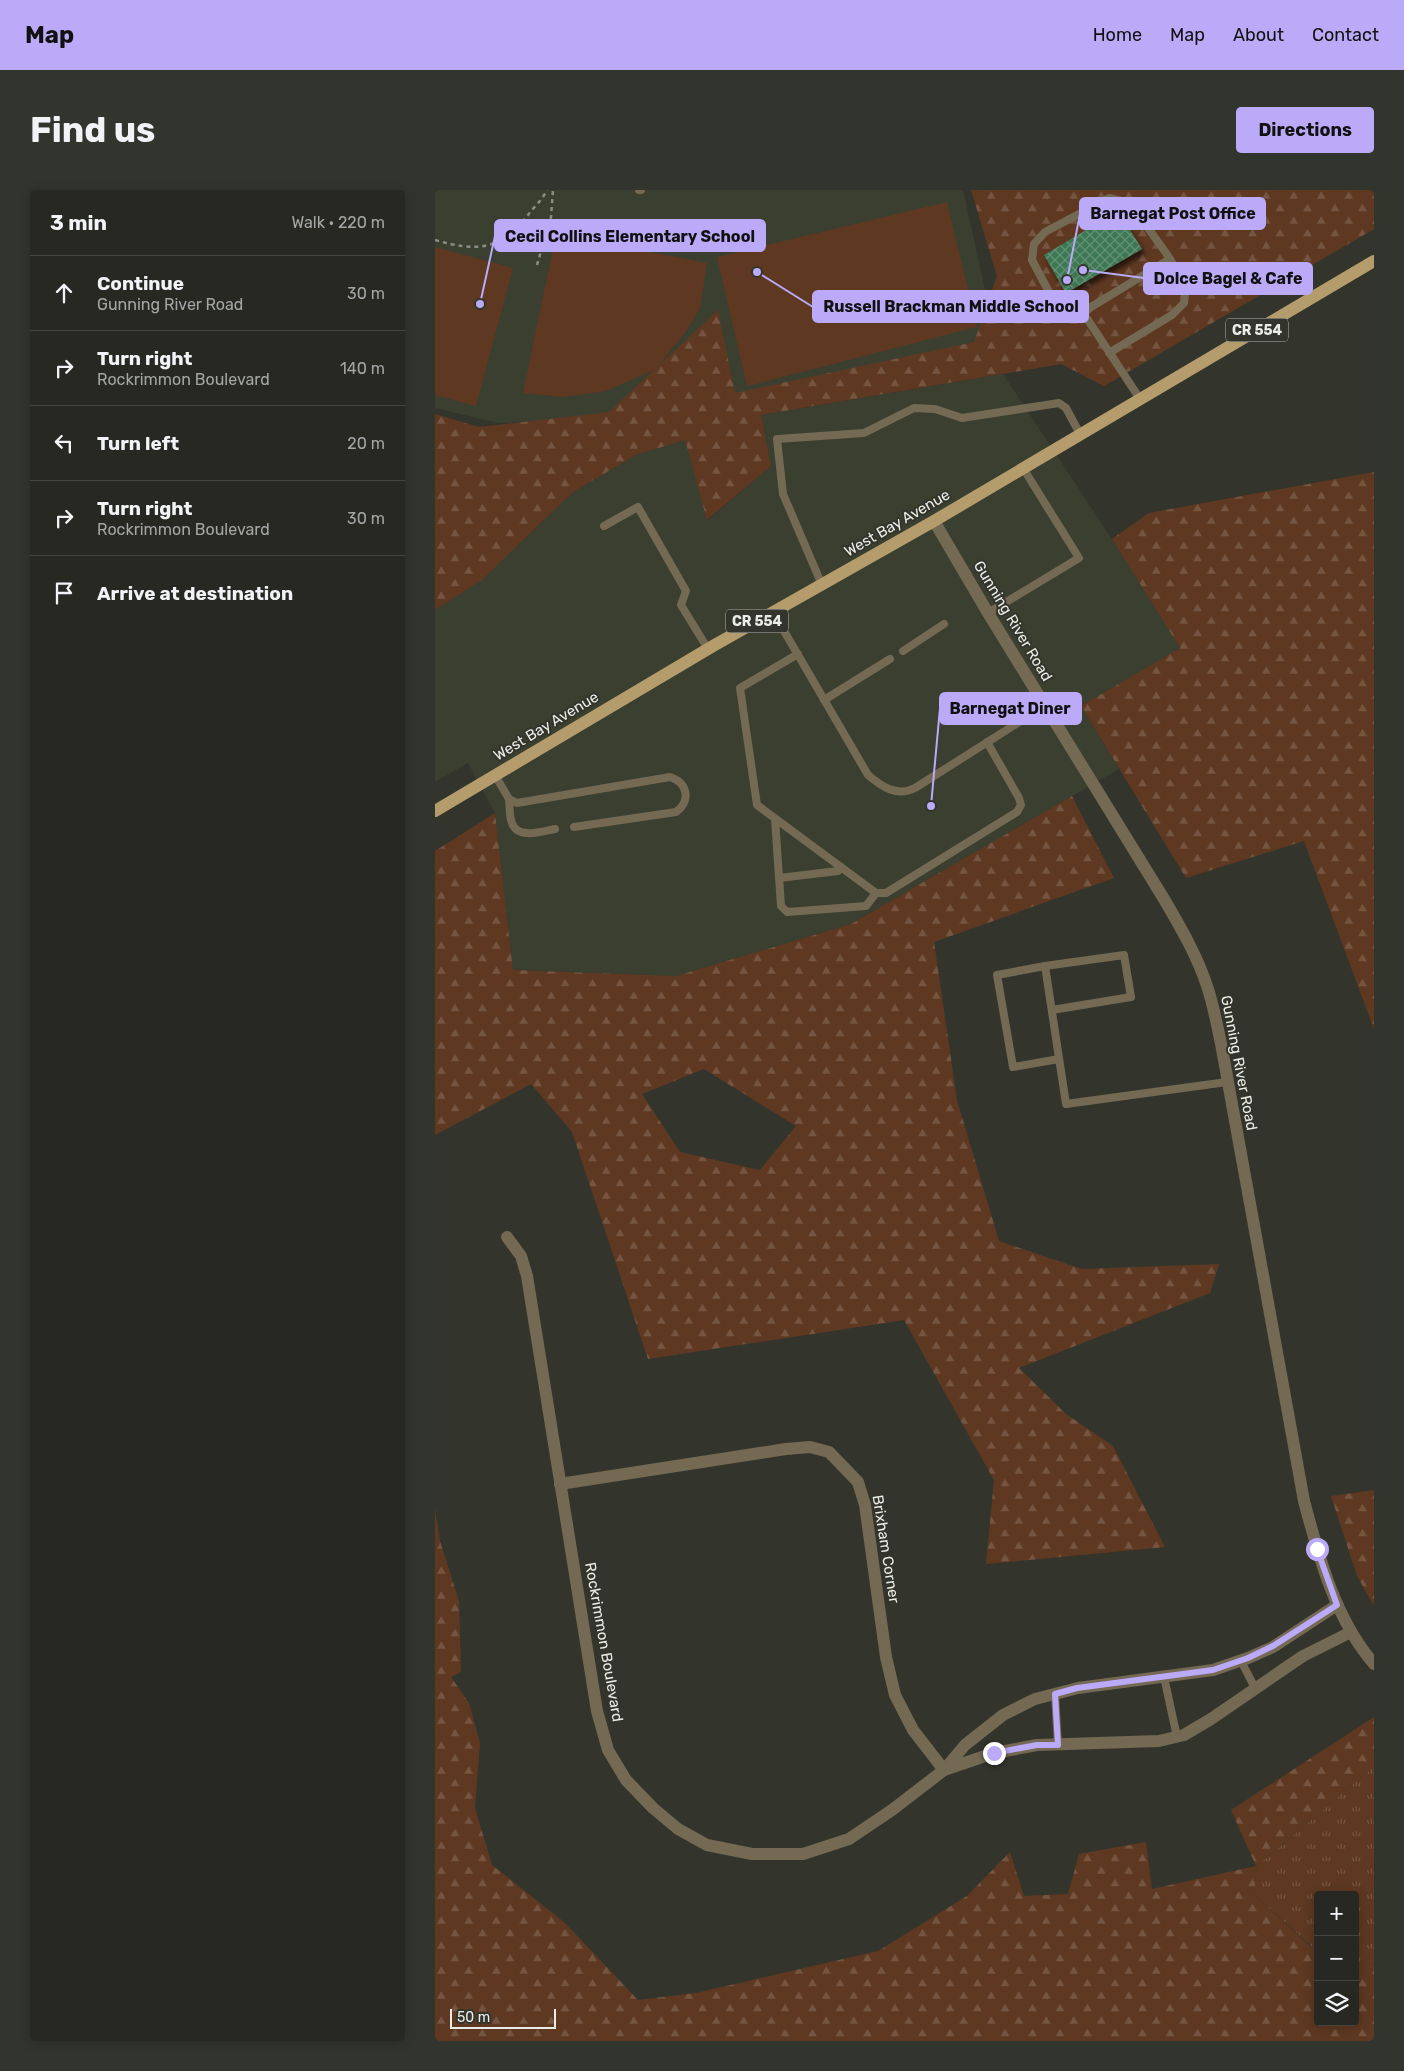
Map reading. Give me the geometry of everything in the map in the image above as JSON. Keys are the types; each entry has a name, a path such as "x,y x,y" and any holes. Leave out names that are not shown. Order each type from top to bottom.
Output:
{"main road":[{"name":"West Bay Avenue","path":"435,811 708,649 934,521 1374,261"}],"street":[{"name":"Gunning River Road","path":"934,521 988,613 1188,940 1208,990 1227,1082 1304,1500 1317,1549 1337,1605 1360,1648 1374,1664"},
{"name":"Rockrimmon Boulevard","path":"507,1237 521,1256 527,1276 597,1711 609,1750 626,1780 653,1808 678,1829 707,1845 752,1854 803,1854 849,1839 892,1810 944,1770 965,1745 1003,1715 1035,1699 1077,1688 1213,1670 1241,1661 1273,1646 1337,1605"},
{"name":"Brixham Corner","path":"560,1484 786,1449 810,1447 829,1452 858,1482 865,1505 886,1657 895,1695 913,1730 944,1770"},
{"name":"Rockrimmon Boulevard","path":"944,1770 994,1753 1037,1745 1159,1742 1184,1735 1211,1719 1303,1656 1351,1632"}],"lane":[{"path":"1109,353 1172,315 1184,303 1186,285 1130,203 1109,198 1045,232 1034,244 1032,260 1049,292 1060,302 1075,308 1088,320 1109,353 1140,399"},
{"path":"1082,315 1091,307 1170,259"},
{"path":"822,584 783,494 777,439 863,433 914,408 935,409 962,418 1059,403 1066,408 1080,434"},
{"path":"988,613 1079,558 1023,468"},
{"path":"604,526 638,507 686,591 681,605 708,649"},
{"path":"773,612 868,776 880,786 892,791 906,792 915,788 1046,705"},
{"path":"903,651 944,624"},
{"path":"798,654 740,688 757,805 876,893 886,893 1017,812 1021,804 1019,798 987,742"},
{"path":"824,700 890,659"},
{"path":"495,775 509,800 512,824 516,830 524,834 555,829"},
{"path":"509,800 525,803 670,777 678,780 683,785 686,799 683,807 676,812 574,827"},
{"path":"775,818 781,906 787,912 866,906 876,893"},
{"path":"779,878 838,870 841,867"},
{"path":"1052,1010 1131,998 1124,955 997,975 1013,1067 1059,1059"},
{"path":"1045,966 1065,1104 1227,1082"},
{"path":"1241,1661 1255,1688"},
{"path":"1164,1677 1177,1736"},
{"path":"1055,1694 1058,1745"}],"path":[{"path":"435,240 469,248 484,246 497,241 517,229 547,190"},
{"path":"537,265 551,217 553,190"}],"shaded area":[{"path":"435,190 963,190 997,344 734,411 498,423 435,408"},
{"path":"1003,374 1112,539 1180,648 1081,706 1119,769 851,924 676,976 513,970 495,813 468,763 435,782 435,610 482,580 573,492 636,455 685,440 708,520 771,466 761,415"}],"green space":[{"path":"971,190 1374,190 1374,229 1104,386 1061,364 761,415 771,466 707,520 685,440 636,455 573,492 482,580 435,610 435,414 479,427 609,412 718,310 735,393 974,342 997,276"},
{"path":"947,202 977,327 747,386 717,257"},
{"path":"556,234 707,263 700,308 687,330 656,369 606,391 564,397 523,393"},
{"path":"435,247 513,268 476,406 435,395"},
{"path":"1374,472 1374,1029 1304,841 1186,878 1081,706 1180,648 1112,539 1149,513"},
{"path":"1072,796 1114,878 934,942 957,1100 999,1241 1082,1269 1219,1264 1210,1293 1019,1368 1066,1414 1113,1446 1165,1547 986,1564 994,1480 904,1320 648,1359 572,1132 531,1084 435,1135 435,851 495,813 513,970 676,976 851,924","holes":["704,1069 796,1126 760,1170 680,1152 642,1094"]},
{"path":"1374,1490 1374,1606 1357,1576 1331,1496"},
{"path":"435,1508 440,1541 459,1601 461,1672 451,1677 469,1703 480,1743 475,1808 492,1865 564,1922 638,2000 696,1993 878,1951 967,1896 1010,1852 1024,1896 1068,1894 1079,1854 1146,1842 1152,1889 1256,1866 1231,1810 1374,1717 1374,1766 1257,1866 1254,1894 1314,1948 1314,2026 1359,2026 1359,1961 1374,1965 1374,2041 435,2041"},
{"path":"1374,1766 1374,1965 1359,1961 1359,1891 1314,1891 1314,1948 1254,1894 1257,1866"}],"building":[{"path":"1118,211 1142,249 1066,293 1044,255"}],"place":[{"name":"Dolce Bagel & Cafe","path":"1083,270"},
{"name":"Russell Brackman Middle School","path":"757,272"},
{"name":"Barnegat Post Office","path":"1067,280"},
{"name":"Cecil Collins Elementary School","path":"480,304"},
{"name":"Barnegat Diner","path":"931,806"}],"route":[{"path":"994,1753 1037,1745 1058,1745 1055,1694 1077,1688 1213,1670 1248,1658 1273,1646 1337,1605 1317,1549"}]}
